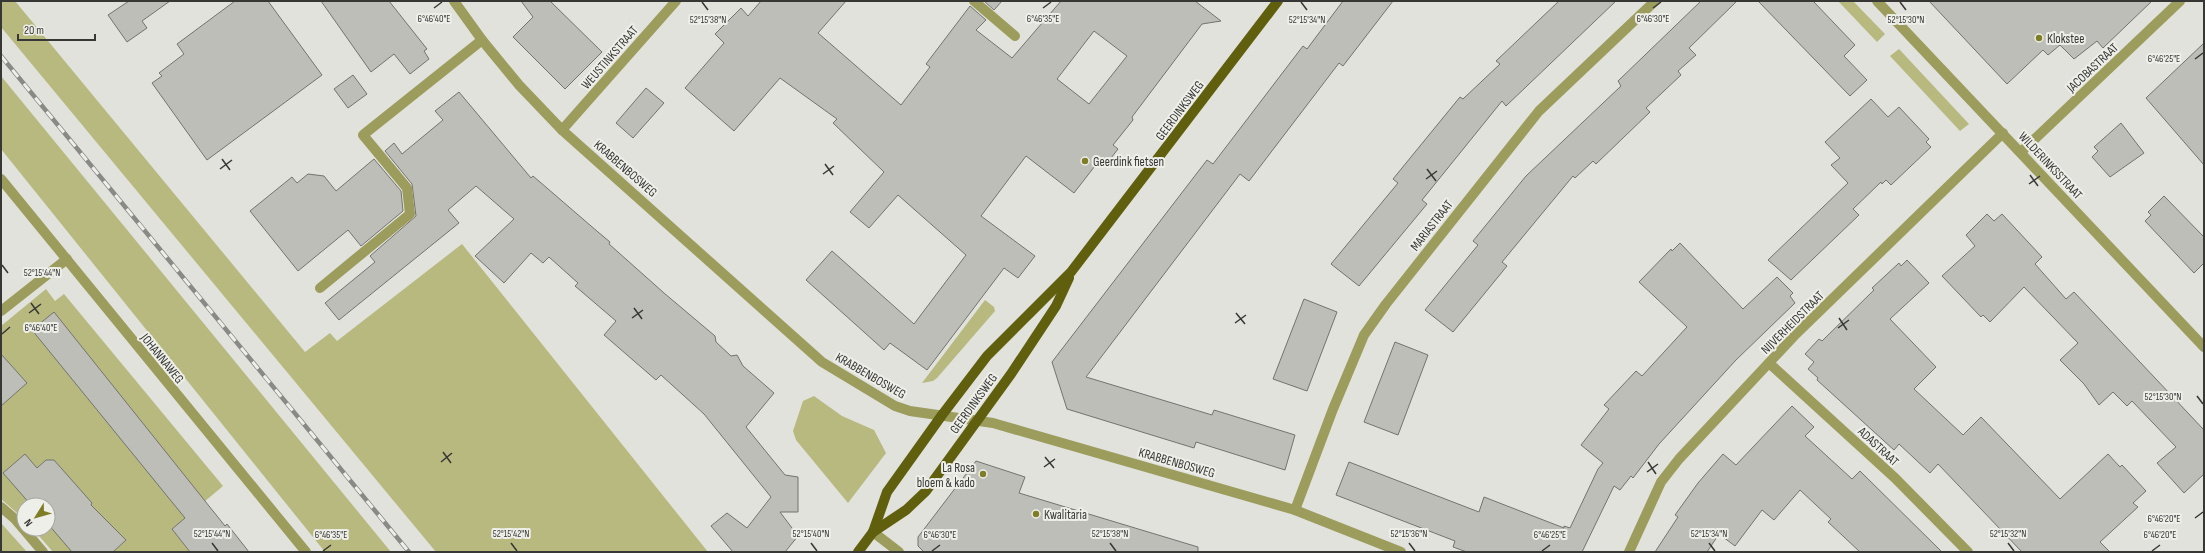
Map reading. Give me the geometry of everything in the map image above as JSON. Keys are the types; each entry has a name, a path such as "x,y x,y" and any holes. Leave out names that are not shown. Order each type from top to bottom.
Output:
{"main road":[{"name":"GEERDINKSWEG","path":"858,552 873,532 887,492 942,415 987,356 1071,272 1278,1"},
{"name":"GEERDINKSWEG","path":"873,532 906,510 926,491 976,420 1011,374 1056,306 1071,272"}],"street":[{"name":"KRABBENBOSWEG","path":"454,1 482,40 519,85 562,130 822,362 895,406 910,411 976,420 1295,510 1402,552"},
{"name":"WEUSTINKSTRAAT","path":"562,130 676,1"},
{"path":"974,1 1015,36"},
{"name":"MARIASTRAAT","path":"1295,510 1333,409 1364,335 1386,304 1511,144 1539,111 1655,1"},
{"name":"WILDERINKSSTRAAT","path":"1877,1 2204,347"},
{"name":"JACOBASTRAAT","path":"2021,152 2180,1"},
{"path":"320,288 410,214 406,188 363,135 482,40"},
{"name":"NIJVERHEIDSTRAAT","path":"1629,552 1661,482 1679,458 1794,336 2003,133"},
{"name":"JOHANNAWEG","path":"1,179 306,552"},
{"path":"1,311 66,259"},
{"name":"ADASTRAAT","path":"1770,363 1895,478 1968,552"},
{"path":"1,508 15,519 43,552"},
{"path":"873,532 898,552"}],"green space":[{"path":"1,1 15,1 305,352 330,333 337,341 462,244 708,552 436,552 1,27"},
{"path":"1838,1 1853,1 1885,34 1877,42"},
{"path":"1899,49 1969,124 1960,131 1890,56"},
{"path":"1,76 391,552 325,552 1,149"},
{"path":"46,289 55,301 64,294 223,486 172,529 190,552 53,552 40,537 56,537 56,497 16,497 16,512 1,499 1,326"},
{"path":"985,300 994,307 995,311 937,378 933,381 922,383"},
{"path":"814,396 842,416 874,430 886,453 848,503 796,440 793,431 803,401"},
{"path":"1,523 27,552 1,552"}],"building":[{"path":"129,1 170,1 142,21 147,28 127,42 108,15"},
{"path":"235,1 268,1 322,75 207,160 152,83 162,76 159,73 184,54 177,44"},
{"path":"321,1 389,1 427,49 424,51 429,59 410,74 394,54 371,72"},
{"path":"521,1 550,1 602,52 565,89 513,37 533,17"},
{"path":"761,1 846,1 818,33 901,105 930,67 926,64 970,6 986,20 976,30 1012,58 1061,1 1195,1 1221,21 1202,24 1132,117 1133,120 1113,145 1118,149 1104,167 1098,162 1074,193 1026,156 981,216 1035,256 1018,278 1004,268 927,370 890,343 884,350 806,280 832,251 914,324 966,255 898,195 869,228 850,212 884,172 833,123 837,119 780,78 734,131 685,88 724,43 715,34 741,8 748,16","holes":["1094,31 1127,56 1089,104 1057,79"]},
{"path":"984,1 1002,1 994,10"},
{"path":"1343,1 1393,1 1343,66 1339,63 1249,181 1240,174 1086,377 1212,415 1214,410 1295,435 1285,470 1196,442 1194,448 1067,409 1052,362 1207,160 1213,164 1303,46 1307,49"},
{"path":"1559,1 1616,1 1506,106 1502,101 1422,200 1427,204 1359,286 1331,264 1398,183 1393,179 1460,97 1463,99 1500,64 1496,61"},
{"path":"1701,1 1737,1 1689,48 1696,55 1678,71 1681,75 1646,108 1650,112 1596,164 1593,161 1575,178 1573,176 1502,262 1507,266 1453,332 1425,310 1478,245 1473,241 1526,176 1621,86 1618,81"},
{"path":"1758,1 1813,1 1855,45 1844,56 1867,80 1850,96"},
{"name":"Klokstee","path":"1929,1 2152,1 2103,48 2097,41 2074,59 2060,45 2048,55 2043,50 2007,84"},
{"path":"2204,43 2204,165 2146,98"},
{"path":"353,75 367,94 348,108 334,89"},
{"path":"646,88 664,103 633,138 616,123"},
{"path":"459,92 531,178 533,176 610,242 609,244 715,336 716,342 731,356 737,355 743,366 774,393 746,427 785,475 798,477 798,512 780,512 798,536 785,552 733,552 711,526 727,513 747,528 771,497 704,414 661,375 656,380 604,335 616,321 575,286 578,283 549,257 543,263 531,253 504,283 475,256 514,219 476,186 448,210 459,223 339,320 325,303 375,262 370,256 416,216 412,184 385,151 394,143 402,154 443,120 435,111"},
{"path":"1871,99 1888,117 1899,107 1929,139 1926,142 1931,147 1891,185 1886,180 1882,184 1881,182 1853,209 1859,215 1791,280 1768,260 1848,183 1831,165 1840,158 1825,142"},
{"path":"2121,123 2144,153 2110,177 2092,157 2098,151 2094,147"},
{"path":"374,159 401,191 403,211 361,246 348,230 298,271 250,211 292,177 297,183 308,174 324,176 336,191"},
{"path":"2164,196 2204,237 2204,263 2194,273 2145,221 2151,215 2148,212"},
{"path":"1987,214 1994,221 2002,214 2042,257 2035,264 2066,299 2074,292 2204,430 2204,474 2184,493 2157,463 2176,447 2132,401 2127,406 2113,392 2099,405 2084,384 2060,360 2078,343 2024,287 1990,322 1983,315 1981,317 1942,276 1975,246 1966,235"},
{"path":"1680,243 1743,309 1777,277 1793,293 1790,296 1795,303 1736,360 1659,444 1633,478 1631,476 1620,490 1614,486 1582,552 1467,552 1453,547 1455,541 1336,495 1349,462 1479,512 1484,497 1564,528 1564,526 1570,528 1598,469 1603,463 1581,445 1609,409 1604,405 1636,371 1642,376 1687,327 1639,282 1671,249 1672,251"},
{"path":"1907,260 1929,283 1890,319 1936,367 1914,389 1963,435 1981,417 2060,499 2108,454 2120,467 2122,465 2146,491 2133,503 2138,507 2100,542 2110,552 2022,552 1938,464 1930,473 1899,444 1894,450 1817,380 1818,378 1808,369 1814,362 1805,354 1819,339 1822,341 1874,290 1872,288 1899,263 1901,266"},
{"path":"1304,299 1337,312 1307,391 1273,379"},
{"path":"54,312 225,526 227,524 249,552 190,552 172,529 185,518 32,330"},
{"path":"1395,342 1428,355 1398,435 1364,422"},
{"path":"1,354 27,383 1,406"},
{"path":"1792,406 1814,427 1805,436 1852,479 1860,471 1942,552 1860,552 1828,522 1831,519 1800,490 1774,520 1762,510 1735,546 1719,534 1707,552 1655,552 1678,517 1675,515 1698,483 1723,454 1736,465"},
{"path":"25,454 37,468 46,460 54,460 92,503 91,505 126,540 113,552 72,552 56,533 56,497 24,497 3,473"},
{"path":"976,461 1025,477 1019,493 1198,547 1198,552 924,552 918,546 918,537"}],"railway":[{"path":"1,56 409,552"}],"place":[{"name":"Klokstee","path":"2039,38"},
{"name":"Geerdink fietsen","path":"1085,161"},
{"name":"La Rosa bloem & kado","path":"983,474"},
{"name":"Kwalitaria","path":"1036,514"}]}
